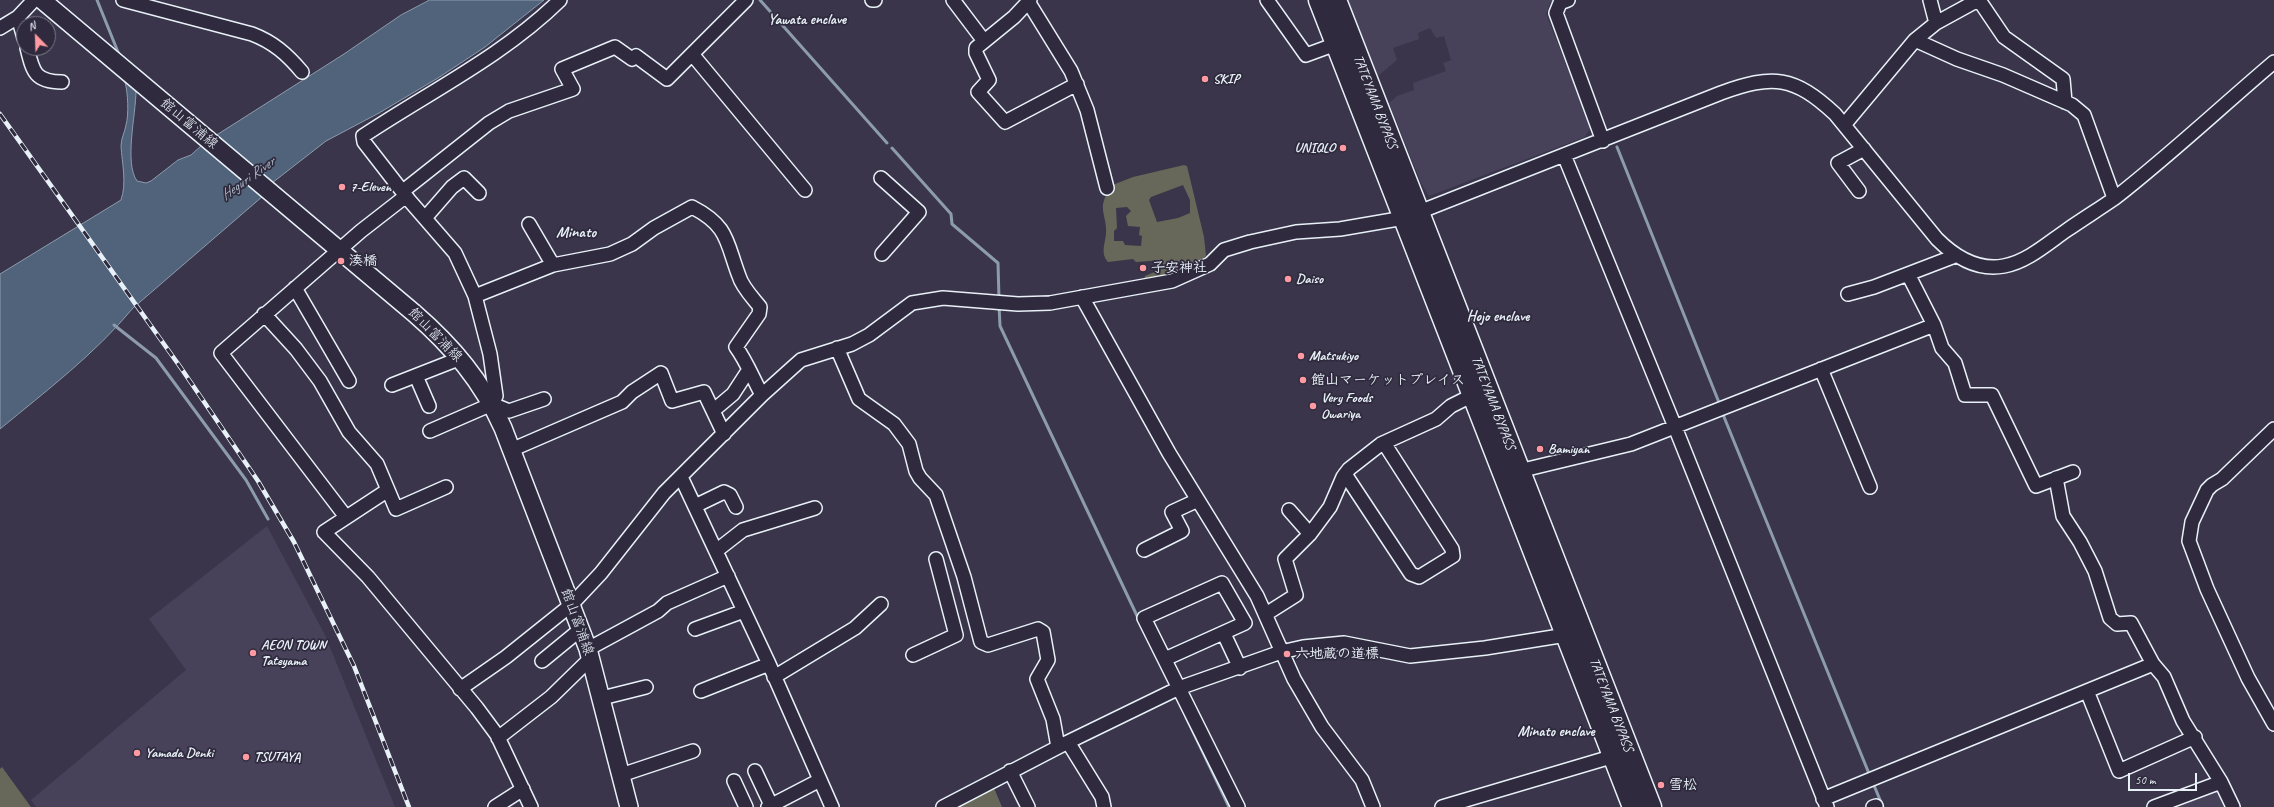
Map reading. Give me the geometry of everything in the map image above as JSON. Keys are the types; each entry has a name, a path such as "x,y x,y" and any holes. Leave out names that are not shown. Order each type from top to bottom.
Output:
{"highway":[{"name":"TATEYAMA BYPASS","path":"1319,0 1336,44 1411,215 1519,471 1621,753 1633,807"},
{"name":"TATEYAMA BYPASS","path":"1336,0 1473,395 1566,635 1621,753 1651,807"}],"main road":[{"name":"館山富浦線","path":"42,0 437,333 461,358 481,385 492,404 512,450 590,654 629,807"}],"street":[{"path":"19,16 34,0"},
{"path":"123,0 252,34 270,41 283,51 302,72"},
{"path":"430,431 492,404 496,396 490,354 475,296 455,253 404,194 364,142 363,136 448,83 506,43 560,0"},
{"path":"346,517 221,353 264,314 489,123 508,111 573,89 562,69 615,48 632,59 636,56 667,79 746,0"},
{"path":"953,0 984,41"},
{"path":"1267,0 1306,55 1336,44"},
{"path":"1568,0 1560,3 1556,13 1603,142"},
{"path":"1930,0 1936,23"},
{"path":"1844,124 1915,40 1936,23 1978,0 2004,37 2063,79 2065,102"},
{"path":"1077,84 1005,122 978,92 989,80 976,53 976,48 1030,1 1077,84 1087,110 1108,188"},
{"path":"0,28 16,18"},
{"path":"1915,40 1957,59 2003,75 2065,102 2084,115 2114,198"},
{"path":"692,54 805,190"},
{"path":"29,56 33,71 42,79 62,82"},
{"path":"460,689 506,657 572,605 601,573 664,493 762,395 801,360 852,344 869,335 912,303 943,298 1034,304 1172,281 1210,264 1224,250 1250,242 1296,232 1340,229 1411,215 1564,155 1603,142 1722,94 1763,81 1777,81 1800,88 1819,100 1844,124 1937,240 1955,256 1973,264 1989,267 2004,266 2021,260 2044,246 2114,198 2274,62"},
{"path":"1859,191 1838,163 1864,149"},
{"path":"1564,155 1675,427 1825,803 1871,780 2153,664"},
{"path":"426,218 452,187 464,178 479,194"},
{"path":"881,178 919,212 882,254"},
{"path":"475,296 553,265 610,254 632,244 654,228 692,207 704,213 716,222 731,247 739,278 760,307 759,314 736,347 744,358 748,371 762,395"},
{"path":"530,224 553,265"},
{"path":"1848,294 1874,287 1955,256"},
{"path":"1908,274 1934,325 1942,348 1955,363 1965,395 1992,395 2036,486 2073,472"},
{"path":"295,288 349,381"},
{"path":"1082,297 1169,453 1266,614 1281,652 1294,679 1322,727 1362,780 1373,807"},
{"path":"264,314 296,349 320,382 349,432 377,464 396,509 446,487"},
{"path":"1519,471 1631,444 1934,325"},
{"path":"837,348 859,399 894,424 909,444 916,471 920,478 936,495 964,577 981,642 988,645 1038,629 1043,632 1048,660 1037,679 1063,745 1095,785 1104,807"},
{"path":"392,385 461,358"},
{"path":"1821,369 1870,487"},
{"path":"714,410 732,394 748,371"},
{"path":"512,450 622,402 632,392 661,373 672,401 704,392 714,410 724,434"},
{"path":"416,376 428,406"},
{"path":"1266,614 1296,595 1285,559 1310,534 1330,507 1345,474 1384,443 1436,419 1451,406 1473,395"},
{"path":"492,404 509,411 544,399"},
{"path":"2274,429 2222,478 2207,490 2198,507 2188,541 2207,589 2248,678 2274,724"},
{"path":"1345,474 1411,574 1419,577 1453,556 1452,549 1384,443"},
{"path":"681,477 769,664 832,807"},
{"path":"2056,478 2063,516 2080,542 2095,571 2110,618 2117,624 2131,623 2153,664 2164,677 2183,721 2221,782 2233,807"},
{"path":"388,490 324,532 368,577 477,708 498,738 531,807"},
{"path":"695,506 724,492 730,495 736,506"},
{"path":"1144,550 1182,531 1172,512 1198,500"},
{"path":"716,551 744,530 815,508"},
{"path":"1290,510 1310,534"},
{"path":"913,655 956,635 936,559"},
{"path":"498,738 551,697 590,654 658,611 667,603 728,576"},
{"path":"1165,659 1224,634 1245,623 1222,583 1144,618 1165,659 1176,690 1238,807"},
{"path":"774,677 855,628 881,604"},
{"path":"695,629 744,612"},
{"path":"542,661 581,629"},
{"path":"1224,634 1240,668"},
{"path":"943,807 1063,745 1176,690 1281,652 1303,646 1344,643 1410,656 1485,648 1566,635"},
{"path":"701,691 769,664"},
{"path":"602,698 646,687"},
{"path":"2087,691 2119,771 2195,738"},
{"path":"621,775 693,751"},
{"path":"1442,807 1621,753"},
{"path":"755,771 769,806 820,780"},
{"path":"1010,772 1028,807"},
{"path":"734,781 746,807"},
{"path":"2154,807 2221,782"},
{"path":"495,807 523,789"}],"shaded area":[{"path":"1346,0 1558,0 1550,3 1546,14 1591,127 1585,137 1429,196 1421,183 1389,103 1397,96 1414,90 1413,83 1446,71 1443,63 1451,60 1444,36 1436,38 1430,28 1418,33 1419,39 1393,48 1397,60 1378,76"},
{"name":"AEON TOWN Tateyama","path":"267,526 325,635 395,807 36,807 31,800 186,670 149,619"},
{"path":"2217,790 2225,793 2231,807 2171,807"}],"green space":[{"path":"1184,165 1187,166 1204,237 1206,256 1177,273 1144,280 1145,276 1164,268 1162,260 1136,262 1133,259 1108,262 1104,254 1106,229 1103,204 1110,186 1133,177","holes":["1183,185 1190,200 1190,213 1178,218 1157,222 1149,200 1151,197","1127,207 1131,211 1126,216 1128,226 1140,227 1139,235 1142,236 1141,246 1125,245 1123,241 1114,241 1114,231 1117,228 1116,208"]},
{"path":"2,767 31,807 0,807 0,769"},
{"path":"989,786 994,788 1002,807 947,807"}],"water":[{"path":"430,0 544,0 485,47 438,78 379,113 326,141 272,183 215,136 344,54 401,15"},
{"path":"125,82 136,91 131,163 133,173 137,181 146,183 151,181 178,160 191,155 201,146 263,196 133,308 103,341 70,372 0,429 0,274 121,200 124,187 124,173 121,143 127,120 128,109"}],"waterway":[{"path":"97,0 120,57"},
{"path":"760,0 887,143"},
{"path":"1617,147 1720,405"},
{"path":"892,148 951,214 952,224 998,263 999,299"},
{"path":"999,305 1000,326 1139,620"},
{"path":"114,325 156,358 246,480 268,519"},
{"path":"1722,412 1870,776"},
{"path":"1186,717 1229,807"},
{"path":"1873,783 1883,807"}],"railway":[{"path":"0,114 181,368 258,481 294,542 354,666 409,807"}],"place":[{"name":"SKIP","path":"1205,79"},
{"name":"UNIQLO","path":"1343,148"},
{"name":"7-Eleven","path":"342,187"},
{"name":"湊橋","path":"341,261"},
{"name":"子安神社","path":"1143,268"},
{"name":"Daiso","path":"1288,279"},
{"name":"Matsukiyo","path":"1301,356"},
{"name":"館山マーケットプレイス","path":"1303,380"},
{"name":"Very Foods Owariya","path":"1313,406"},
{"name":"Bamiyan","path":"1540,449"},
{"name":"AEON TOWN Tateyama","path":"253,653"},
{"name":"六地蔵の道標","path":"1287,654"},
{"name":"Yamada Denki","path":"137,753"},
{"name":"TSUTAYA","path":"246,757"},
{"name":"雪松","path":"1661,785"}],"district":[{"name":"Yawata enclave","path":"807,20"},
{"name":"Minato","path":"576,233"},
{"name":"Hojo enclave","path":"1498,317"},
{"name":"Minato enclave","path":"1556,732"}],"water label":[{"name":"Heguri River","path":"248,179"}]}
